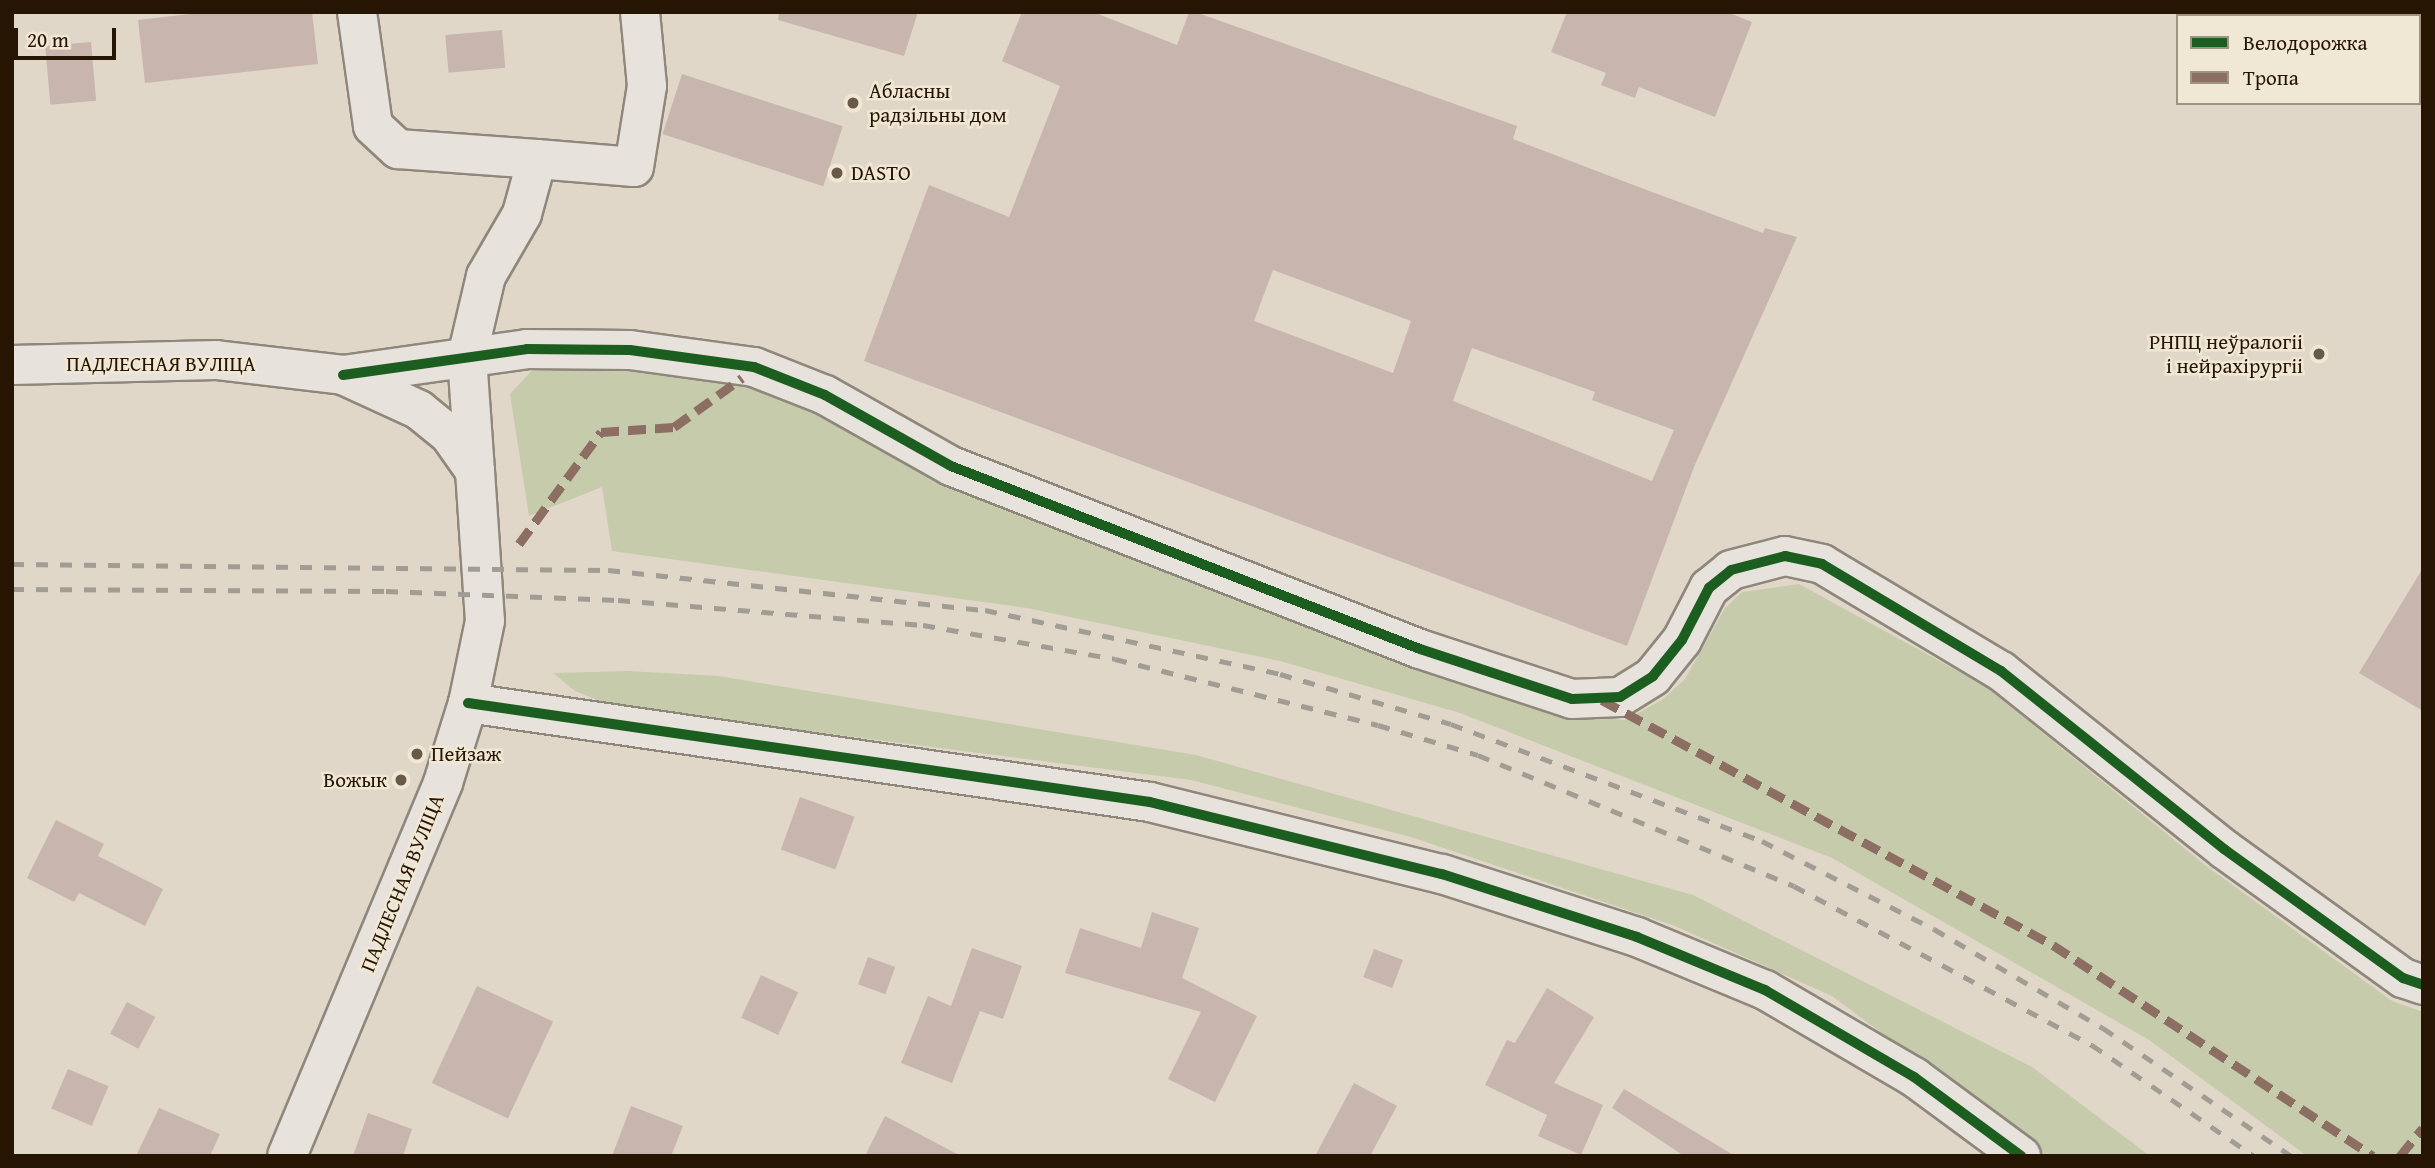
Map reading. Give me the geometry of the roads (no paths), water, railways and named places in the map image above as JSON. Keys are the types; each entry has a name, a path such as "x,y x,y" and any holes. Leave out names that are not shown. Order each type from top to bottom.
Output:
{"street":[{"path":"357,12 373,127 398,149 634,167 647,86 640,12"},
{"path":"475,471 467,358 486,276 522,214 537,159"},
{"path":"343,375 527,349 630,350 754,367 825,395 951,466 1420,649 1572,699 1619,696 1653,676 1682,640 1709,588 1731,570 1785,556 1822,564 2001,671 2224,849 2403,978 2423,985"},
{"name":"ПАДЛЕСНАЯ ВУЛІЦА","path":"12,365 216,360 343,375 419,410 449,434 475,471 485,621 468,703 438,794 287,1156"},
{"path":"468,703 1150,802 1442,874 1637,937 1765,990 1914,1077 2016,1154"}],"railway":[{"path":"12,564 608,570 985,610 1280,674 1451,724 1762,841 1934,929 2103,1028 2291,1156"},
{"path":"12,589 386,591 618,600 923,625 1115,659 1378,725 1478,755 1794,886 2092,1045 2254,1156"}],"place":[{"name":"Абласны радзільны дом","path":"853,103"},
{"name":"DASTO","path":"837,173"},
{"name":"РНПЦ неўралогіі і нейрахірургіі","path":"2319,354"},
{"name":"Пейзаж","path":"417,754"},
{"name":"Вожык","path":"401,780"}]}
